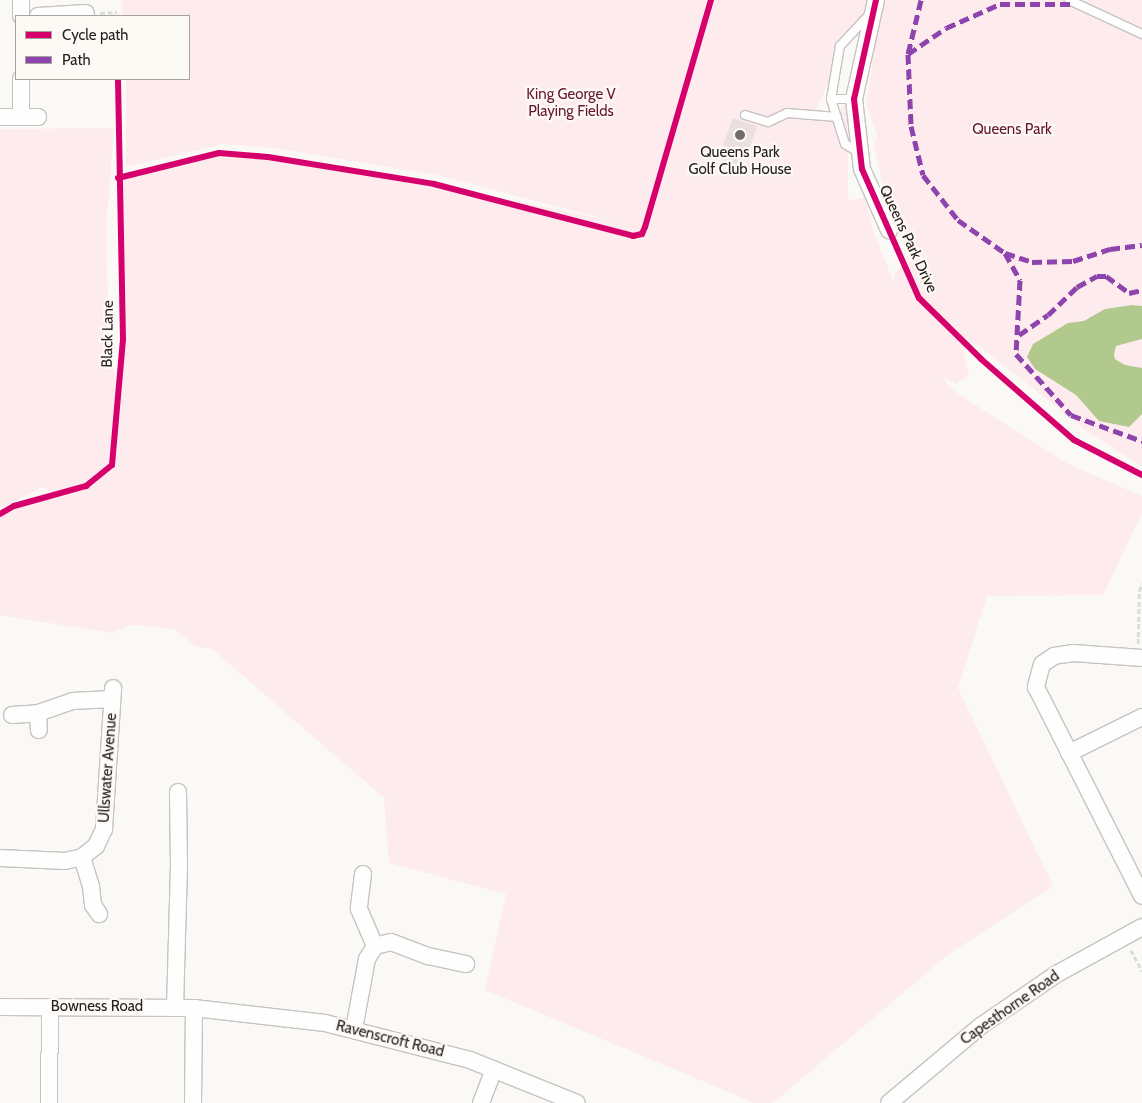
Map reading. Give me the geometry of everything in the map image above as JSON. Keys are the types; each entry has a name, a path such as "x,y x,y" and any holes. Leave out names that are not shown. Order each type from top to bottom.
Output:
{"street":[{"path":"21,0 21,15"},
{"name":"Queens Park Drive","path":"874,7 854,99 862,169 889,230"},
{"path":"54,15 86,13"},
{"path":"21,80 21,117"},
{"path":"0,117 38,117"},
{"path":"1139,658 1062,654 1042,664 1036,679 1038,696 1142,896"},
{"name":"Ullswater Avenue","path":"12,715 38,713 72,700 112,694 104,829 96,846 82,857"},
{"path":"38,713 38,730"},
{"path":"1069,753 1142,717"},
{"path":"175,1008 179,865 178,792"},
{"path":"0,858 58,861 82,857 92,886 93,905 99,914"},
{"path":"363,874 359,909 375,946"},
{"name":"Capesthorne Road","path":"889,1103 982,1025 1055,975 1142,927"},
{"path":"354,1029 368,959 375,946 391,942 428,956 466,964"},
{"name":"Bowness Road","path":"0,1007 194,1008"},
{"path":"49,1103 50,1007"},
{"path":"193,1103 194,1008"},
{"name":"Ravenscroft Road","path":"194,1008 287,1017 354,1029 494,1069 577,1103"},
{"path":"481,1103 494,1069"}],"lane":[{"path":"1069,0 1142,34"},
{"path":"860,153 845,144 831,99 840,46 874,7"},
{"path":"831,99 854,99"},
{"path":"745,115 768,122 787,113 836,117"}],"path":[{"path":"117,6 118,15"},
{"path":"1139,658 1139,590 1142,584"},
{"path":"1124,936 1142,971"}],"green space":[{"path":"122,0 707,0 689,75 711,0 876,0 840,46 834,71 814,114 836,117 848,97 848,200 866,198 873,230 893,281 895,272 911,260 913,243 900,227 884,190 874,145 877,135 866,103 872,69 871,39 883,0 1142,0 1142,467 1088,432 978,345 966,341 963,353 969,375 956,384 941,376 955,392 1068,464 1142,496 1142,513 1103,595 987,596 958,688 1053,886 949,954 773,1103 755,1103 485,990 506,894 389,863 384,798 212,649 195,646 174,629 133,625 111,633 0,615 0,514 55,494 42,487 0,509 0,129 114,128 107,218 108,347 118,391 123,339 118,178 219,153 268,157 434,184 620,223 440,176 274,148 223,144 126,167 126,80 190,80 190,15 123,15"}],"shaded area":[{"path":"1132,305 1142,306 1142,339 1116,346 1114,354 1115,359 1125,365 1142,368 1142,414 1129,427 1099,421 1076,395 1035,369 1027,357 1033,344 1068,323 1084,321 1105,309"}],"building":[{"name":"Queens Park Golf Club House","path":"733,118 757,126 747,156 743,154 738,170 722,164 728,147 723,145"}],"marked path":[{"path":"921,0 908,54 911,126 923,175 958,220 1005,253 1020,280 1016,354 1071,415 1142,441"},
{"path":"908,54 946,28 1000,4 1074,4"},
{"path":"1005,253 1032,262 1073,261 1110,249 1142,245"},
{"path":"1019,335 1048,315 1077,287 1097,276 1106,276 1129,293 1142,290"}],"cycle path":[{"path":"118,178 219,153 268,157 434,184 633,236 642,234 711,0"},
{"path":"876,0 854,99 862,169 919,298 981,359 1074,440 1142,475"},
{"name":"Black Lane","path":"0,514 14,506 86,486 112,465 123,340 118,80"}],"place":[{"name":"Queens Park Golf Club House","path":"740,135"}],"park label":[{"name":"King George V Playing Fields","path":"571,102"},
{"name":"Queens Park","path":"1012,130"}]}
